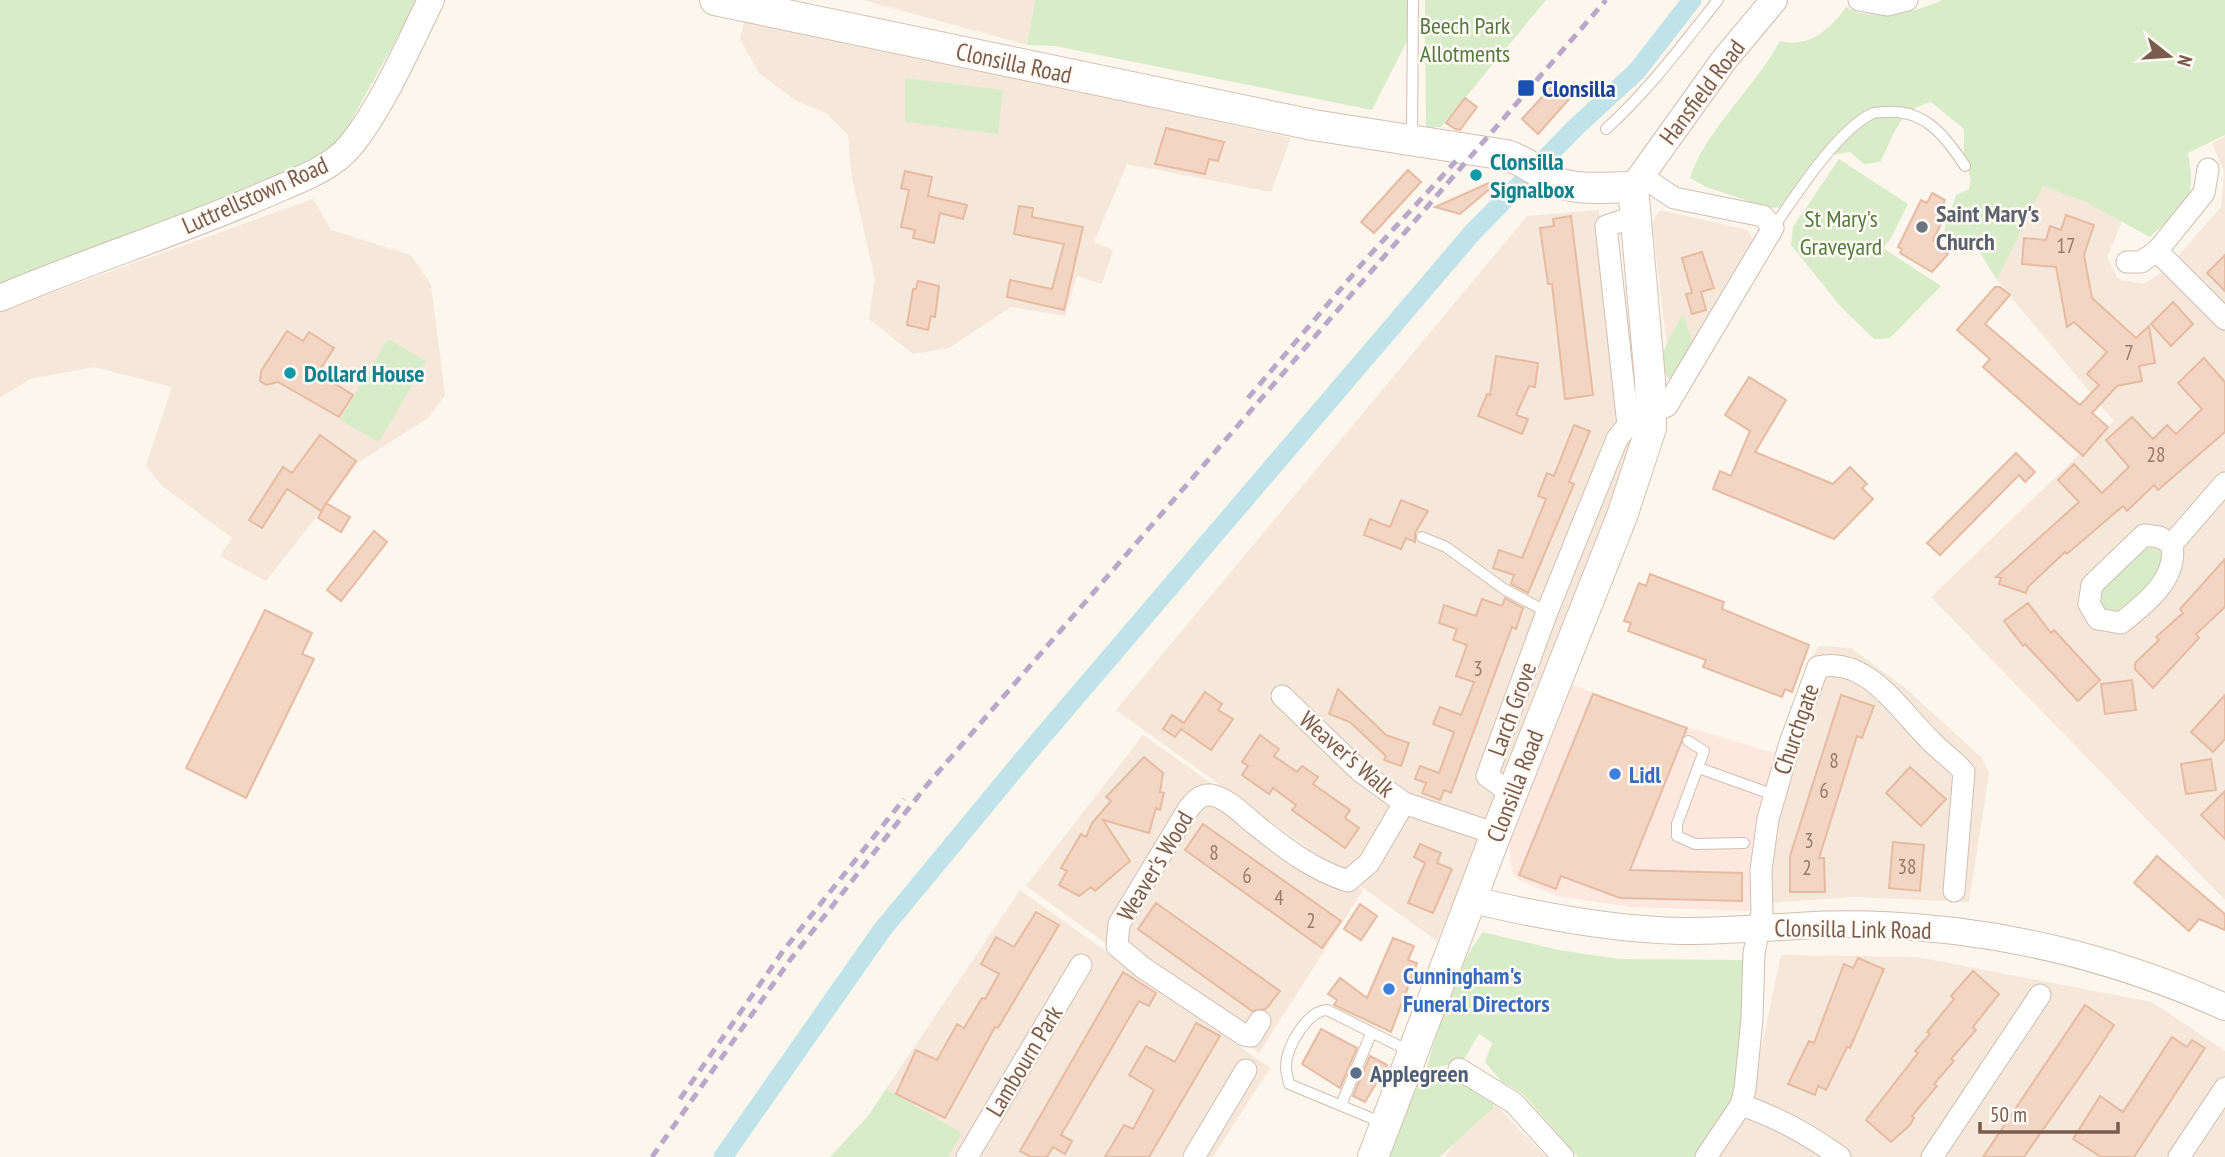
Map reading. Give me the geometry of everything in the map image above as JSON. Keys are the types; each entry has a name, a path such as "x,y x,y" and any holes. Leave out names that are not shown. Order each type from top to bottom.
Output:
{"main road":[{"name":"Clonsilla Road","path":"715,0 812,15 1313,125 1523,160 1551,180 1567,186 1637,181 1629,304 1643,422 1635,483 1496,834 1373,1157"}],"street":[{"name":"Luttrellstown Road","path":"0,298 216,216 301,179 334,160 351,146 369,117 431,0"},
{"name":"Hansfield Road","path":"1637,181 1774,0"},
{"path":"1859,0 1887,5 1907,0"},
{"path":"2127,262 2141,262 2157,251 2204,193 2208,169"},
{"path":"1637,181 1674,198 1763,216 1773,228 1667,405 1643,422"},
{"path":"2157,251 2225,319"},
{"name":"Larch Grove","path":"1512,794 1487,776 1547,612 1617,439 1643,422"},
{"path":"2172,544 2225,483"},
{"path":"1547,612 1579,624"},
{"name":"Churchgate","path":"1741,1105 1750,1051 1754,953 1759,928 1763,850 1774,795 1810,682 1818,667 1841,665 1856,671 1886,692 1932,743 1964,772 1954,891"},
{"name":"Weaver's Walk","path":"1282,696 1360,771 1404,803 1496,834"},
{"name":"Weaver's Wood","path":"1260,1021 1251,1036 1244,1035 1142,967 1118,946 1119,924 1189,808 1199,797 1210,795 1225,800 1293,854 1327,874 1348,881 1369,863 1404,803"},
{"name":"Clonsilla Link Road","path":"1473,900 1630,928 1682,931 1879,924 1978,933 2041,943 2135,970 2225,1007"},
{"name":"Lambourn Park","path":"967,1157 1081,965"},
{"path":"1933,1157 2040,995"},
{"path":"1459,1069 1514,1103 1563,1157"},
{"path":"1194,1157 1246,1070"},
{"path":"2179,1157 2225,1088"},
{"path":"1706,1157 1741,1105 1773,1116 1807,1133 1840,1157"}],"lane":[{"path":"1412,140 1413,0"},
{"path":"1606,129 1637,102 1670,64 1718,0"},
{"path":"1773,228 1834,146 1872,113 1899,111 1926,120 1945,136 1965,166"},
{"path":"1422,537 1446,547 1504,589 1547,612"},
{"path":"1688,741 1704,751 1676,824 1677,836 1695,844 1744,844"},
{"path":"1699,768 1774,795"},
{"path":"1386,1124 1289,1084 1285,1065 1294,1041 1317,1011 1327,1010 1371,1034 1413,1052"},
{"path":"1341,1105 1371,1034"}],"shaded area":[{"path":"863,0 1035,0 1027,45"},
{"path":"744,22 898,50 1291,138 1271,192 1127,164 1094,242 1113,250 1102,284 1077,276 1065,316 1011,307 949,348 913,354 869,319 875,279 852,178 848,135 826,113 795,100 759,73 740,39"},
{"path":"2225,136 2225,900 1931,597 2114,421 1997,280 2043,186 2085,202 2122,222 2107,257 2118,279 2143,284 2166,270 2221,207 2224,172 2212,143"},
{"path":"313,199 331,230 411,255 431,285 445,395 428,418 359,462 266,581 220,556 232,538 161,485 146,465 172,387 94,367 30,379 0,398 0,311"},
{"path":"1599,210 1623,430 1636,435 1495,802 1437,941 1116,710 1527,216"},
{"path":"1660,210 1748,230 1753,240 1696,343 1670,373 1652,222"},
{"path":"1819,646 1851,648 1904,687 1981,757 1989,773 1969,902 1855,897 1754,904 1785,728 1807,664"},
{"path":"1572,685 1683,726 1774,753 1759,817 1750,876 1751,911 1631,907 1557,896 1518,880 1512,872 1509,840"},
{"path":"1143,735 1363,890 1259,1053 1026,886"},
{"path":"1020,890 1270,1068 1213,1157 948,1157 961,1133 886,1089"},
{"path":"1781,955 1917,957 2152,1002 2225,1051 2225,1157 1714,1157 1749,1106"},
{"path":"1496,1105 1546,1157 1445,1157 1455,1143"}],"green space":[{"path":"0,0 418,0 342,137 310,166 0,288"},
{"path":"1035,0 1413,0 1408,39 1372,110 1055,46 1027,45"},
{"name":"Beech Park Allotments","path":"1425,0 1546,0 1441,127 1426,128"},
{"path":"1942,0 2225,0 2225,135 2188,153 2191,183 2186,202 2150,237 2085,202 2043,186 1997,280 1975,245 1943,233 1956,195 1969,189 1971,180 1964,157 1964,129 1931,102 1919,106 1898,125 1880,162 1864,164 1850,152 1833,155 1791,207 1769,208 1706,187 1690,178 1718,126 1758,75 1780,41 1800,42 1818,35 1833,23 1846,7 1857,12 1881,15 1920,9"},
{"path":"905,78 1003,90 998,134 905,122"},
{"name":"St Mary's Graveyard","path":"1839,159 1908,204 1883,248 1941,286 1890,338 1874,339 1841,307 1791,245 1793,227"},
{"path":"1684,317 1695,349 1674,379 1667,378 1664,353 1680,318"},
{"path":"388,339 426,361 379,442 340,420"},
{"path":"2149,547 2163,553 2165,564 2143,590 2114,614 2097,612 2097,599 2103,589"},
{"path":"1483,932 1559,950 1619,959 1743,960 1748,977 1741,1076 1725,1114 1698,1157 1578,1157 1523,1094 1501,1081 1485,1062 1492,1043 1479,1034 1463,1061 1426,1070 1455,980"},
{"path":"1450,1071 1498,1098 1493,1106 1496,1105 1440,1157 1388,1157 1420,1079"},
{"path":"886,1089 962,1133 948,1157 830,1157 868,1116"}],"building":[{"name":"Clonsilla","path":"1555,83 1571,97 1538,134 1522,119"},
{"path":"1465,98 1477,107 1460,130 1455,129 1446,123"},
{"path":"1166,128 1224,142 1218,161 1209,159 1205,174 1155,164"},
{"path":"1408,170 1421,182 1374,233 1361,222"},
{"path":"905,171 932,177 928,196 967,205 963,219 940,213 934,243 913,238 915,230 901,227 909,190 901,188"},
{"path":"1491,182 1493,186 1460,214 1435,207"},
{"name":"Saint Mary's Church","path":"1932,193 1945,200 1941,209 1947,212 1933,240 1948,254 1932,272 1900,253 1902,249 1898,247 1921,200 1927,203"},
{"path":"1019,206 1033,208 1032,217 1083,227 1064,310 1007,297 1010,280 1052,289 1064,244 1014,234"},
{"path":"2066,215 2094,225 2084,255 2092,298 2136,338 2149,326 2155,363 2139,366 2142,381 2117,386 2092,413 2108,427 2083,456 1983,367 1990,359 1957,330 1995,287 2000,287 2010,295 1985,324 2080,405 2099,385 2087,374 2107,352 2074,322 2067,327 2056,267 2022,264 2024,238 2046,240 2050,226 2061,230"},
{"path":"1571,216 1593,395 1565,399 1552,284 1548,284 1540,228 1554,226 1553,219"},
{"path":"1702,252 1714,288 1701,292 1706,310 1692,314 1686,294 1692,293 1682,258"},
{"path":"2225,255 2225,291 2207,273"},
{"path":"918,281 939,286 935,317 931,316 928,330 907,325 913,289 916,289"},
{"path":"2173,302 2193,324 2171,346 2151,324"},
{"name":"Dollard House","path":"287,331 303,341 309,332 334,348 318,373 353,395 339,417 278,382 266,385 260,381 261,371"},
{"path":"1496,356 1538,363 1535,387 1529,386 1516,415 1528,419 1522,434 1478,416 1487,394 1490,395"},
{"path":"2204,358 2225,382 2225,432 2158,490 2154,485 2127,511 2123,506 2067,554 2065,552 2028,587 2026,593 1999,584 2001,578 1996,577 2079,502 2058,480 2074,464 2102,493 2129,467 2106,440 2132,417 2153,439 2167,425 2176,434 2202,409 2178,383"},
{"path":"1749,377 1786,400 1755,452 1833,484 1850,467 1867,484 1862,488 1873,499 1834,539 1713,489 1720,471 1731,476 1750,431 1725,415"},
{"path":"1574,425 1590,431 1569,482 1574,484 1528,593 1511,584 1514,575 1493,568 1499,550 1522,558 1546,499 1538,496 1547,473 1554,476"},
{"path":"320,435 356,461 321,511 287,489 262,528 249,520 283,467 292,473"},
{"path":"2016,453 2035,472 2025,482 2019,475 1940,555 1927,543"},
{"path":"1401,500 1428,511 1415,533 1415,542 1406,538 1401,549 1364,535 1370,519 1390,527"},
{"path":"326,503 350,517 341,532 318,518"},
{"path":"374,531 387,542 341,601 327,590"},
{"path":"2225,559 2225,607 2196,634 2199,638 2153,688 2135,669 2135,663 2159,640 2156,637 2183,613 2180,609"},
{"path":"1650,574 1724,602 1722,609 1809,645 1792,692 1785,689 1782,697 1703,667 1706,660 1628,631 1631,623 1624,621 1639,583 1646,586"},
{"path":"1505,598 1523,608 1516,629 1512,627 1451,793 1444,790 1440,800 1422,793 1426,783 1415,779 1420,766 1439,773 1454,732 1433,724 1440,707 1461,715 1474,682 1456,676 1467,645 1453,640 1457,629 1439,623 1444,605 1476,616 1482,599 1502,606"},
{"path":"2028,603 2051,633 2054,630 2100,680 2078,701 2025,644 2023,646 2004,621"},
{"path":"265,610 312,633 302,654 314,659 246,798 186,768"},
{"path":"2132,680 2136,710 2105,714 2101,684"},
{"path":"1338,689 1386,735 1409,743 1401,766 1384,760 1386,756 1350,722 1329,714"},
{"path":"1205,692 1222,704 1218,710 1233,719 1211,750 1181,729 1175,737 1163,729 1172,715 1184,723"},
{"name":"Lidl","path":"1593,694 1687,728 1630,870 1742,873 1742,901 1620,898 1561,876 1556,889 1519,875"},
{"path":"1841,695 1874,706 1862,738 1857,736 1819,858 1824,858 1825,892 1790,892 1790,856"},
{"path":"2225,695 2225,739 2213,752 2191,732"},
{"path":"1260,735 1279,749 1274,756 1297,772 1302,766 1318,777 1313,784 1350,810 1345,818 1359,828 1345,848 1292,810 1296,805 1273,788 1269,794 1242,775 1248,766 1242,762"},
{"path":"1144,757 1163,773 1160,792 1164,793 1160,810 1156,808 1149,833 1103,820 1130,861 1095,891 1091,887 1079,896 1059,885 1067,871 1061,868 1081,834 1086,837 1092,823 1111,801 1106,797"},
{"path":"2211,759 2216,790 2186,794 2181,764"},
{"path":"1910,767 1946,799 1921,826 1886,793"},
{"path":"2225,791 2225,839 2201,815"},
{"path":"1203,824 1341,921 1322,948 1185,850"},
{"path":"1893,842 1924,845 1920,891 1889,888"},
{"path":"1420,844 1441,853 1437,863 1452,869 1433,913 1408,903 1425,863 1414,857"},
{"path":"2157,856 2225,914 2225,930 2199,919 2189,931 2134,883"},
{"path":"1156,903 1280,991 1266,1009 1252,1011 1138,929"},
{"path":"1360,904 1377,916 1361,940 1344,929"},
{"path":"1036,912 1059,925 998,1028 995,1027 945,1118 896,1094 916,1050 937,1060 957,1024 964,1028 982,998 985,999 999,974 981,964 996,937 1014,947"},
{"name":"Cunningham's Funeral Directors","path":"1393,938 1414,946 1408,960 1417,963 1391,1032 1334,1005 1337,1000 1328,994 1340,978 1367,998"},
{"path":"1858,958 1884,969 1850,1048 1847,1047 1826,1090 1818,1086 1815,1095 1788,1084 1809,1041 1814,1043 1844,964 1853,968"},
{"path":"1973,971 1999,994 1973,1027 1976,1030 1951,1059 1954,1061 1934,1084 1937,1086 1912,1116 1914,1118 1910,1125 1891,1142 1866,1120 1918,1053 1915,1051 1930,1034 1927,1032 1954,999 1951,996"},
{"path":"1123,972 1156,993 1149,1006 1139,1001 1061,1135 1072,1141 1065,1154 1053,1147 1047,1157 1031,1157 1020,1151"},
{"path":"2085,1005 2114,1025 2090,1062 2024,1157 1983,1157"},
{"path":"1196,1023 1220,1036 1149,1157 1105,1157 1124,1125 1133,1129 1154,1090 1129,1075 1146,1046 1175,1062"},
{"path":"1321,1029 1357,1048 1340,1088 1302,1064"},
{"path":"2172,1037 2187,1047 2192,1040 2205,1048 2134,1157 2101,1157 2073,1139 2100,1096 2123,1112"},
{"path":"1370,1056 1387,1065 1365,1102 1353,1096"}],"waterway":[{"path":"723,1157 882,930 1030,751 1473,232 1577,126 1637,71 1692,0"}],"railway":[{"path":"652,1157 790,960 927,785 1606,0"},
{"path":"1248,398 1367,258 1456,161"},
{"path":"680,1099 783,951 904,799"}],"place":[{"name":"Clonsilla","path":"1526,88"},
{"name":"Clonsilla Signalbox","path":"1476,175"},
{"name":"Saint Mary's Church","path":"1922,227"},
{"name":"Dollard House","path":"290,373"},
{"name":"Lidl","path":"1615,774"},
{"name":"Cunningham's Funeral Directors","path":"1389,989"},
{"name":"Applegreen","path":"1356,1073"}]}
